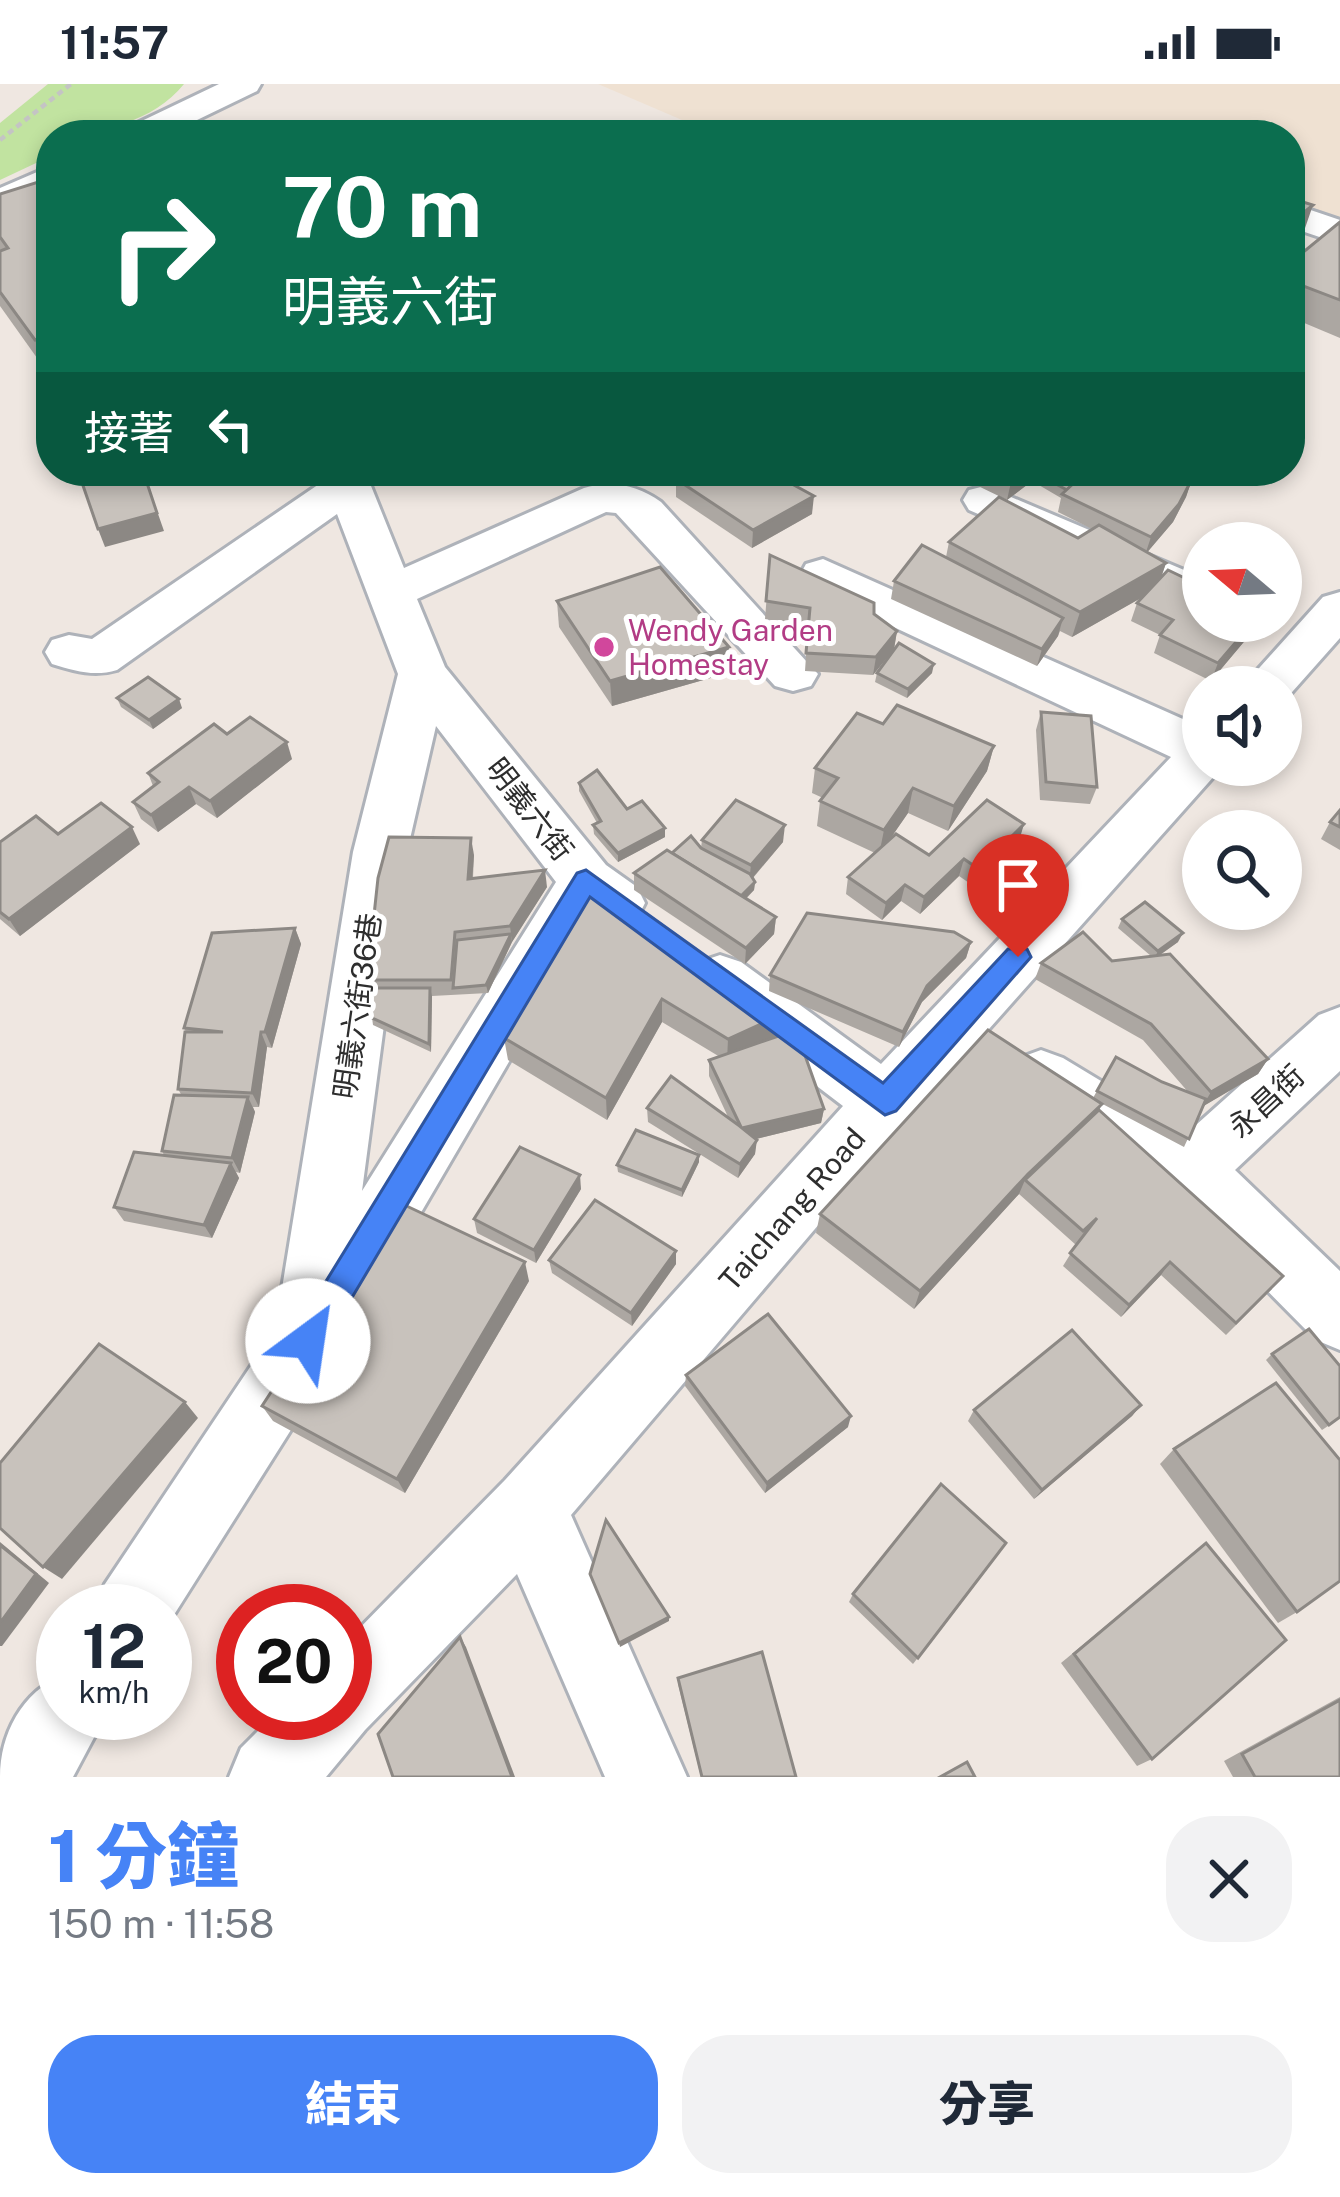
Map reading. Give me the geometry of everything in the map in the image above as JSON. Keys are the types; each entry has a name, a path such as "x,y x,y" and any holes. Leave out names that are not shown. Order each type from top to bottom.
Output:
{"street":[{"path":"167,120 228,88 230,120"},
{"path":"0,202 36,184"},
{"path":"1305,220 1333,231"},
{"path":"1305,248 1333,231"},
{"path":"69,652 100,658 335,486"},
{"name":"明義六街","path":"349,486 423,674 586,880 885,1102"},
{"path":"390,593 600,498 627,499 645,512 794,674"},
{"path":"985,500 1182,587"},
{"path":"823,575 1182,743"},
{"path":"1286,666 1324,625"},
{"name":"明義六街36巷","path":"308,1341 380,852 423,674"},
{"name":"Taichang Road","path":"372,1671 531,1507 885,1102 1182,776"},
{"path":"150,1584 308,1341 586,880"},
{"path":"956,1024 1192,1170 1340,1317"},
{"name":"永昌街","path":"1192,1170 1340,1033"},
{"path":"531,1507 551,1564 646,1777"},
{"path":"26,1777 50,1740"},
{"path":"270,1777 306,1740"}],"path":[{"path":"0,140 70,84"}],"shaded area":[{"path":"598,84 1340,84 1340,223 1305,210 1305,120 682,120"}],"green space":[{"path":"48,84 184,84 157,108 134,120 36,120 36,163 0,180 0,123"}],"building":[{"path":"36,183 35,340 0,292 0,251 8,248 0,237 0,194"},
{"path":"1340,222 1340,300 1305,287 1305,251"},
{"path":"83,486 148,486 157,513 98,529"},
{"path":"687,486 796,486 814,496 753,530"},
{"path":"1071,486 1188,486 1151,537 1062,494"},
{"path":"999,497 1078,538 1099,525 1166,563 1080,612 949,542"},
{"path":"922,545 1063,618 1042,649 894,581"},
{"path":"770,555 874,603 874,614 897,631 876,657 806,653 810,608 766,601"},
{"path":"660,567 729,647 610,681 557,601"},
{"path":"1168,570 1182,577 1182,642 1236,642 1218,663 1160,635 1173,620 1137,603"},
{"path":"899,643 934,664 908,689 877,673"},
{"path":"148,677 179,699 149,720 117,698"},
{"path":"897,705 994,746 954,806 913,788 884,830 820,801 838,778 815,768 857,713 883,724"},
{"path":"1041,712 1091,716 1097,787 1046,782"},
{"path":"250,717 287,742 210,801 189,787 151,815 133,802 159,782 148,773 214,724 227,734"},
{"path":"597,770 627,809 642,801 665,828 618,853 593,825 601,821 579,783"},
{"path":"736,800 785,825 751,865 702,840"},
{"path":"987,800 1024,824 1010,838 1028,850 996,881 964,859 924,897 905,885 886,903 848,877 896,834 929,855"},
{"path":"101,803 132,827 9,919 0,912 0,842 36,816 58,834"},
{"path":"691,836 701,848 750,874 755,882 741,896 672,853"},
{"path":"389,837 471,838 468,879 545,870 510,926 455,932 451,980 367,980 378,878"},
{"path":"667,850 776,917 746,948 634,873"},
{"path":"595,878 781,1015 728,1039 662,999 606,1098 504,1038"},
{"path":"1145,902 1183,933 1158,951 1122,919"},
{"path":"807,913 954,932 971,942 927,986 903,1032 770,975"},
{"path":"295,928 265,1032 261,1032 252,1093 178,1089 185,1032 223,1032 184,1028 212,933"},
{"path":"1083,932 1112,961 1170,954 1268,1059 1211,1092 1151,1024 1041,963"},
{"path":"511,934 486,985 453,988 457,940"},
{"path":"370,988 430,988 429,1044 370,1017"},
{"path":"796,1030 824,1109 742,1128 757,1140 740,1164 647,1108 671,1076 741,1127 709,1060"},
{"path":"988,1030 1102,1104 1028,1174 920,1291 820,1214"},
{"path":"1116,1057 1206,1099 1189,1139 1097,1091"},
{"path":"174,1095 248,1097 232,1158 162,1151"},
{"path":"1099,1110 1283,1276 1236,1323 1170,1262 1129,1305 1070,1253 1097,1218 1083,1231 1025,1180"},
{"path":"636,1130 699,1155 682,1190 617,1165"},
{"path":"520,1147 580,1175 534,1250 474,1219"},
{"path":"134,1152 231,1163 204,1225 114,1207"},
{"path":"595,1200 676,1251 631,1313 549,1260"},
{"path":"396,1201 525,1262 397,1479 262,1406"},
{"path":"768,1314 851,1416 767,1483 686,1375"},
{"path":"1309,1329 1340,1366 1340,1417 1329,1425 1272,1354"},
{"path":"1072,1330 1141,1405 1042,1490 974,1410"},
{"path":"99,1344 185,1402 43,1567 0,1528 0,1463"},
{"path":"1276,1383 1340,1460 1340,1581 1297,1612 1174,1449"},
{"path":"941,1484 1006,1543 918,1658 853,1594"},
{"path":"606,1520 669,1617 619,1643 590,1574"},
{"path":"1206,1543 1286,1640 1152,1759 1074,1654"},
{"path":"0,1545 36,1574 0,1623"},
{"path":"460,1637 512,1777 393,1777 378,1734"},
{"path":"762,1652 796,1777 702,1777 678,1678"},
{"path":"1340,1700 1340,1777 1255,1777 1242,1754"},
{"path":"967,1762 975,1777 940,1777"}],"place":[{"name":"Wendy Garden Homestay","path":"604,647"}],"route":[{"path":"308,1341 586,880 885,1102 1018,957"}]}
